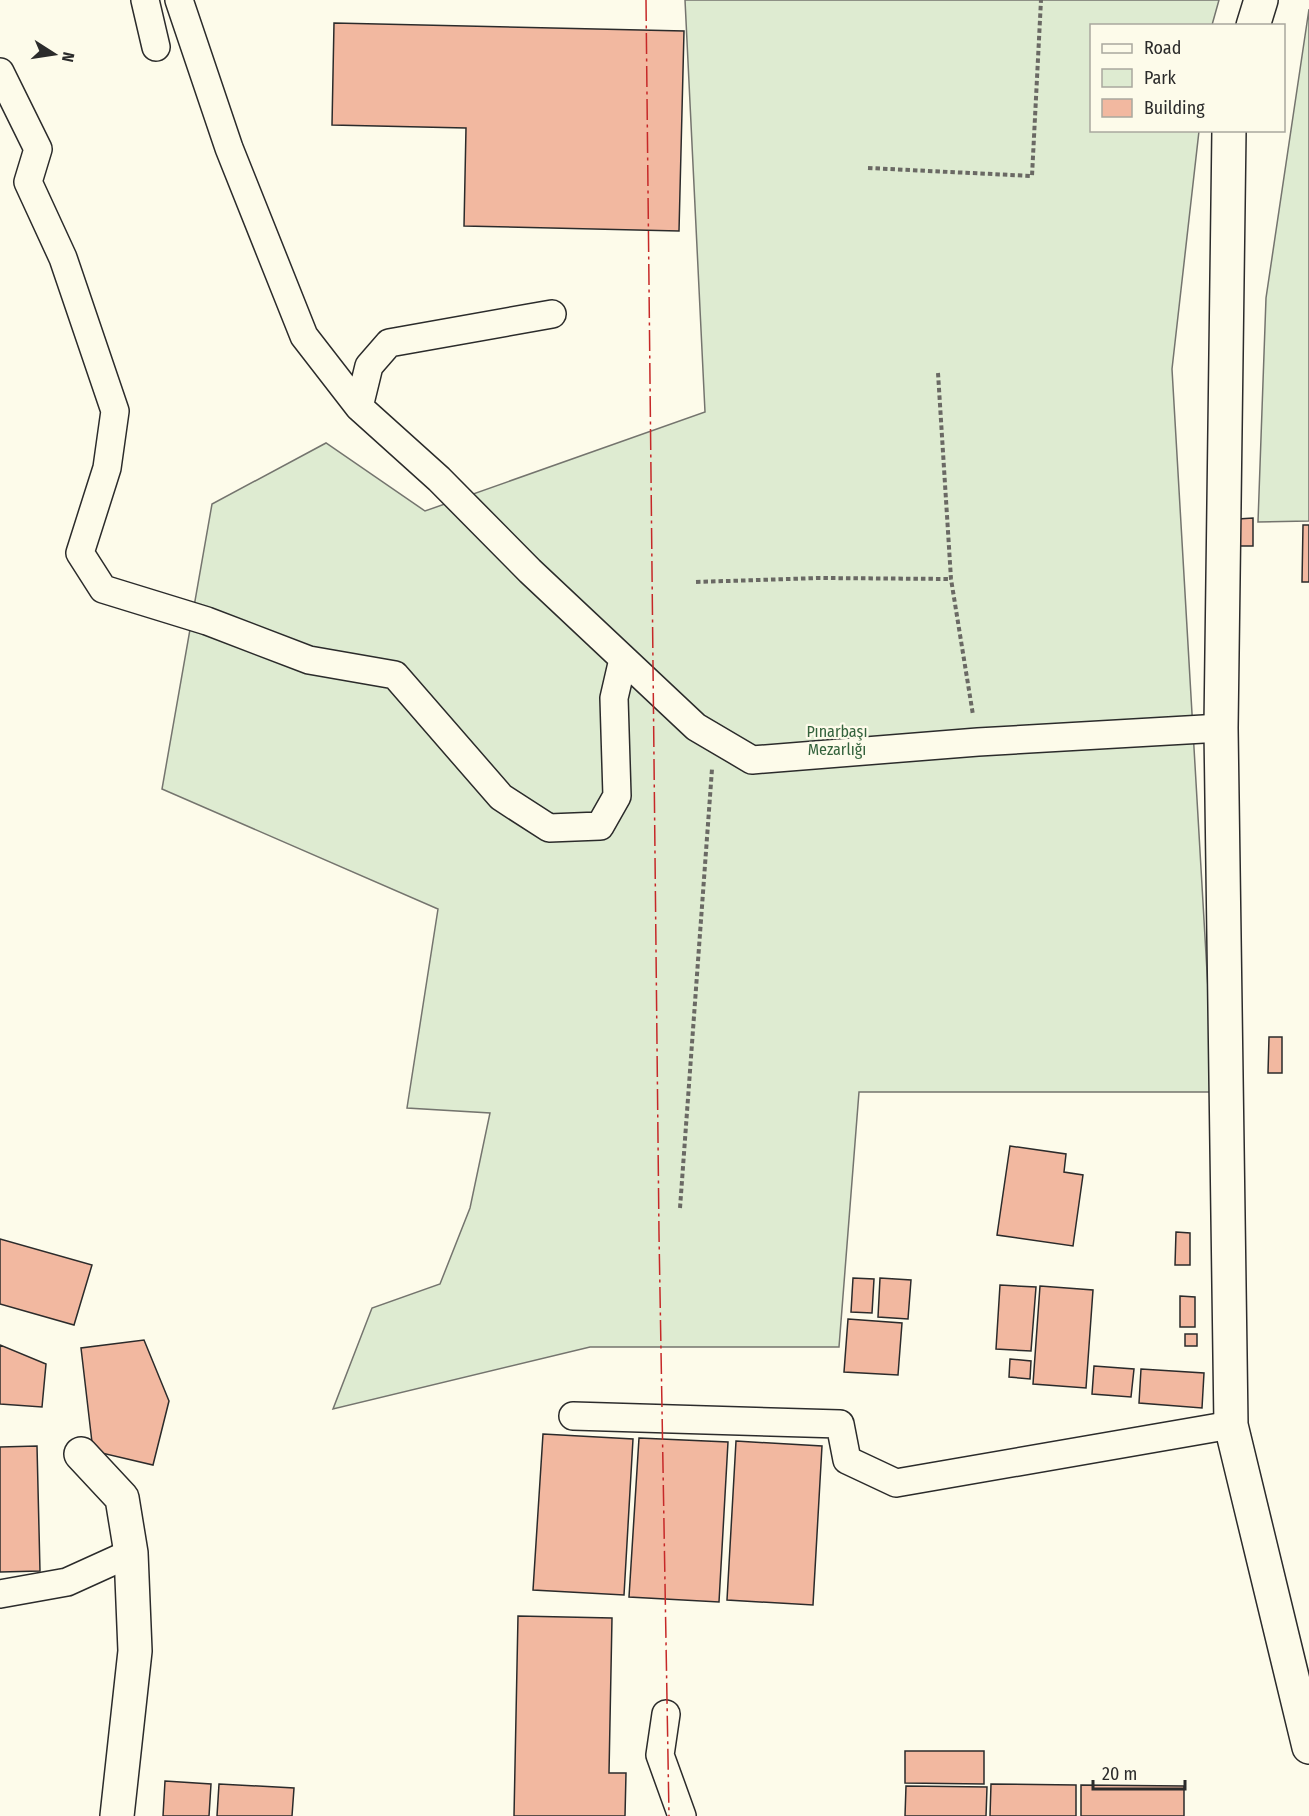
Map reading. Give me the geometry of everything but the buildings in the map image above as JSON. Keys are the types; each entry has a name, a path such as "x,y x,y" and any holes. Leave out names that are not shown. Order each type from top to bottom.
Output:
{"main road":[{"path":"1253,24 1261,0"},
{"path":"1228,132 1221,728 1231,1425 1309,1747"},
{"path":"81,1454 122,1497 131,1553 135,1651 117,1816"}],"street":[{"path":"145,0 156,46"},
{"path":"179,0 229,148 304,336 359,407 439,478 530,571 696,727 752,760 978,742 1221,728"},
{"path":"0,72 38,149 28,183 63,258 115,411 107,468 80,553 103,589 207,621 309,660 395,675 501,797 549,828 600,826 617,796 614,698 623,659"},
{"path":"359,407 369,366 389,343 552,314"},
{"path":"573,1416 840,1424 847,1460 896,1483 1231,1425"},
{"path":"0,1594 67,1582 131,1553"},
{"path":"666,1714 660,1755 682,1816"}],"path":[{"path":"868,168 1032,176 1041,0"},
{"path":"938,373 951,579 978,742"},
{"path":"696,582 819,578 951,579"},
{"path":"680,1208 715,738"}],"green space":[{"name":"Pınarbaşı Mezarlığı","path":"685,0 1219,0 1212,24 1090,24 1090,132 1199,132 1172,369 1214,1092 859,1092 839,1347 590,1347 333,1409 372,1308 440,1284 470,1208 490,1113 407,1108 438,909 162,789 212,504 326,443 425,511 705,412"},
{"path":"1309,9 1309,521 1258,522 1266,298"}],"power":[{"path":"646,0 659,1234 669,1816"}]}
